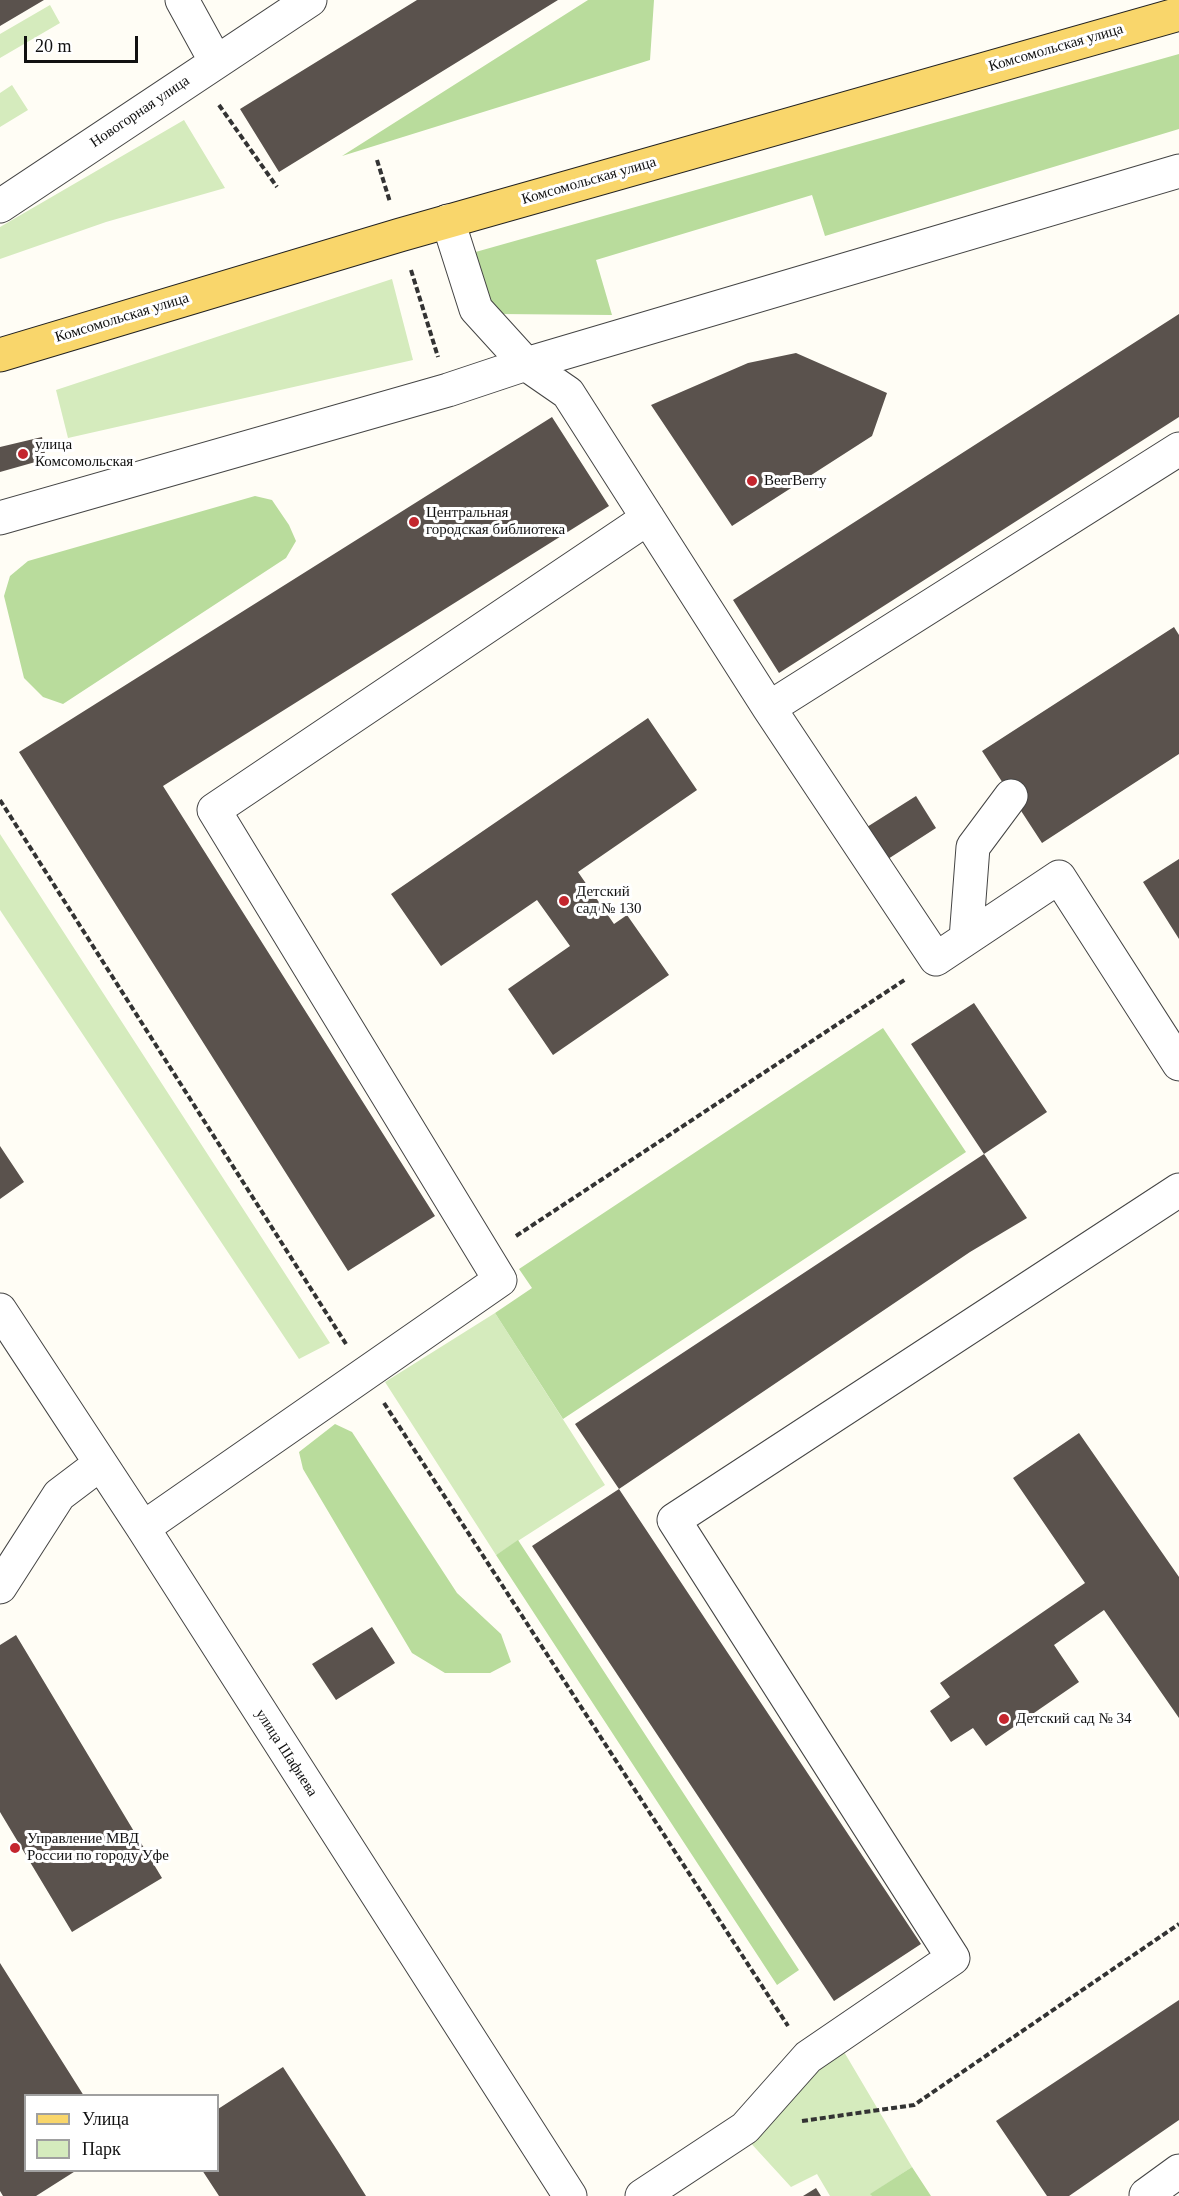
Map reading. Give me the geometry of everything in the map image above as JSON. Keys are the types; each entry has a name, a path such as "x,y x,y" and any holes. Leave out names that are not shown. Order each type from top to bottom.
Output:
{"main road":[{"name":"Комсомольская улица","path":"0,355 448,221 1179,14"}],"street":[{"path":"182,0 206,68"},
{"name":"Новогорная улица","path":"0,206 310,0"},
{"path":"0,518 448,390 526,364 1179,171"},
{"path":"448,221 476,309 526,364 568,393 769,708 936,959 1059,877 1179,1064"},
{"path":"769,708 1179,449"},
{"path":"143,1528 500,1280 214,810 648,518"},
{"path":"966,939 973,847 1011,796"},
{"path":"642,2196 745,2128 807,2056 954,1959 674,1520 1179,1190"},
{"name":"улица Шафиева","path":"0,1310 143,1528 570,2196"},
{"path":"0,1587 59,1495 100,1464"},
{"path":"1147,2196 1146,2194 1179,2171"}],"path":[{"path":"206,68 277,187"},
{"path":"377,160 448,390"},
{"path":"0,800 364,1374 807,2056"},
{"path":"486,1256 936,959"},
{"path":"745,2128 914,2105 1179,1924"}],"green space":[{"path":"588,0 654,0 650,60 342,156"},
{"path":"50,5 60,23 0,58 0,34"},
{"path":"1179,54 1179,129 825,236 812,195 596,260 612,315 499,314 486,299 472,253"},
{"path":"12,85 28,110 0,127 0,93"},
{"path":"184,120 225,188 106,222 0,259 0,227"},
{"path":"392,279 413,360 68,438 56,390"},
{"path":"255,496 272,500 289,525 296,541 286,558 63,704 43,697 24,678 4,596 10,576 28,561"},
{"path":"0,834 330,1343 299,1359 0,910"},
{"path":"883,1028 966,1152 563,1419 495,1313 532,1288 519,1269"},
{"path":"495,1313 605,1485 496,1555 385,1382"},
{"path":"335,1424 352,1432 457,1593 501,1634 511,1662 490,1673 445,1673 412,1653 303,1469 299,1452"},
{"path":"518,1540 799,1970 777,1985 496,1555"},
{"path":"840,2045 912,2167 871,2194 872,2196 830,2196 817,2174 791,2187 747,2139"},
{"path":"912,2167 931,2196 872,2196 870,2194"}],"building":[{"path":"0,0 44,0 0,26"},
{"path":"417,0 558,0 279,172 240,109"},
{"path":"1179,314 1179,417 779,673 733,600"},
{"name":"BeerBerry","path":"796,353 887,393 872,436 732,526 651,405 748,363"},
{"path":"552,417 609,506 163,786 435,1216 348,1271 19,752"},
{"path":"42,437 46,459 0,472 0,447"},
{"path":"1174,627 1179,635 1179,754 1042,843 982,751"},
{"path":"648,718 697,790 578,872 614,924 627,915 669,975 553,1055 508,989 570,946 537,900 441,966 391,894"},
{"path":"916,796 936,828 888,859 867,827"},
{"path":"1179,859 1179,939 1143,882"},
{"path":"974,1003 1047,1112 984,1154 911,1044"},
{"path":"0,1146 24,1182 0,1199"},
{"path":"984,1154 1027,1218 970,1252 619,1489 575,1424"},
{"path":"1079,1433 1179,1577 1179,1718 1104,1610 1054,1645 1079,1682 986,1746 973,1728 951,1742 930,1711 950,1697 940,1683 1085,1583 1013,1478"},
{"path":"619,1489 921,1944 834,2001 532,1546"},
{"path":"372,1627 395,1663 336,1700 312,1664"},
{"path":"16,1635 162,1878 72,1932 0,1812 0,1645"},
{"path":"0,1963 83,2094 24,2094 24,2172 74,2172 36,2196 3,2196 0,2191"},
{"path":"1179,2000 1179,2120 1069,2196 1047,2196 996,2121"},
{"path":"283,2067 366,2196 219,2196 203,2172 219,2172 219,2108"},
{"path":"816,2188 821,2196 803,2196"}],"place":[{"name":"улица Комсомольская","path":"23,454"},
{"name":"BeerBerry","path":"752,481"},
{"name":"Центральная городская библиотека","path":"414,522"},
{"name":"Детский сад № 130","path":"564,901"},
{"name":"Детский сад № 34","path":"1004,1719"},
{"name":"Управление МВД России по городу Уфе","path":"15,1848"}]}
